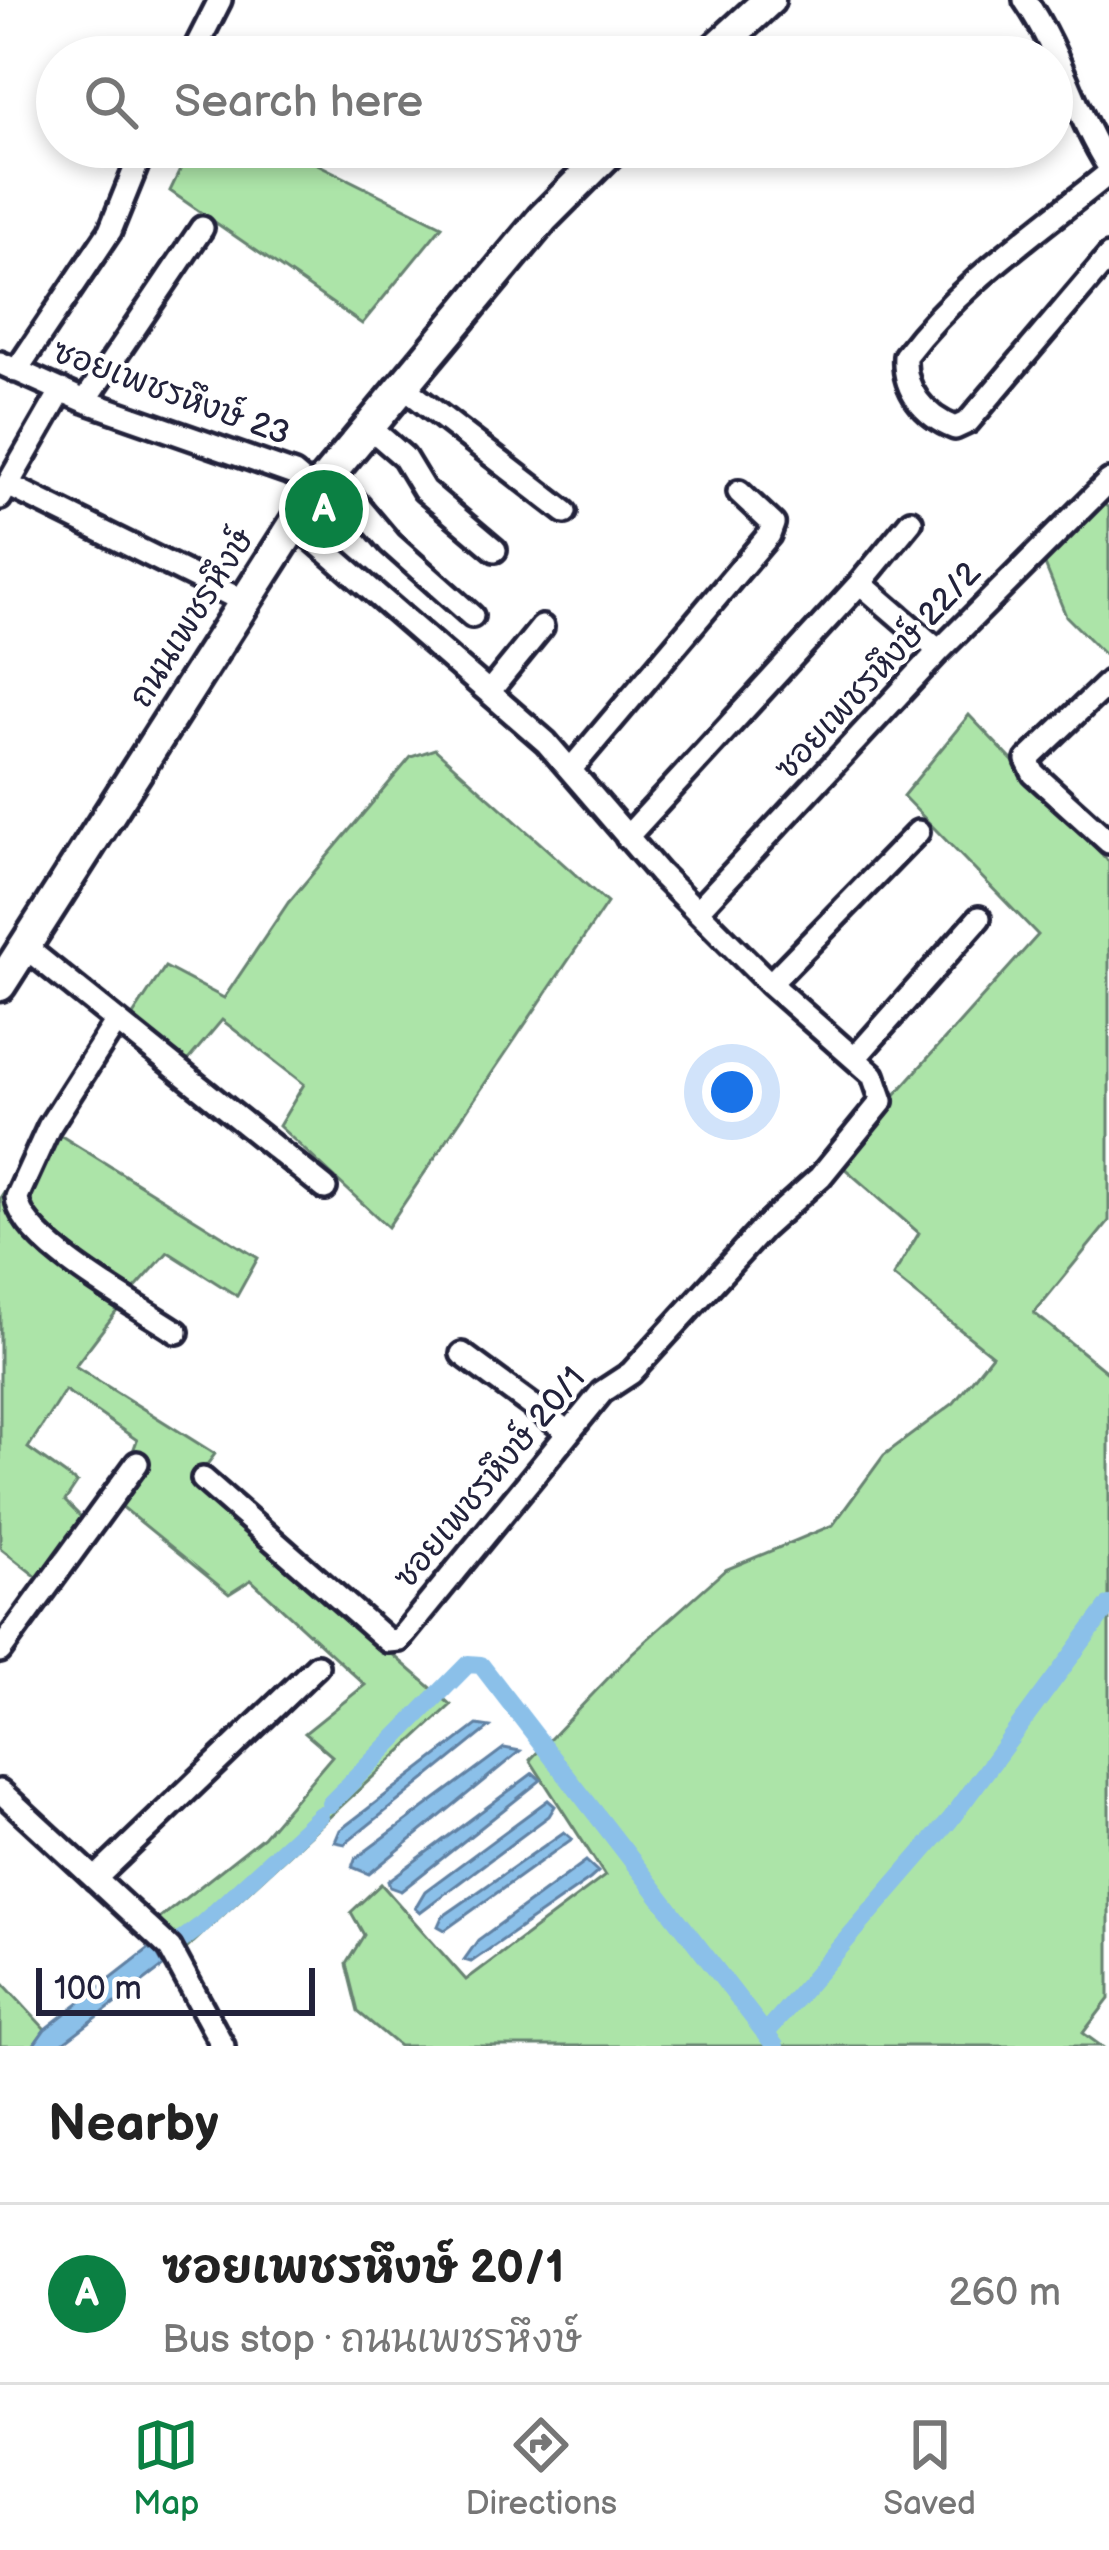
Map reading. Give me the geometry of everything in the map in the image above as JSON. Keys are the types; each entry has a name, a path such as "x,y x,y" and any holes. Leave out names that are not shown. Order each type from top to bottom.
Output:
{"main road":[{"path":"730,36 769,0"},
{"name":"ถนนเพชรหึงษ์","path":"0,985 248,603 293,522 368,425 543,218 593,168"}],"street":[{"path":"202,36 220,0"},
{"path":"1025,0 1047,36"},
{"path":"1073,100 1109,170 987,270 925,330 905,356 908,388 939,422 955,428 968,422 1109,256"},
{"path":"8,367 110,231 136,168"},
{"path":"85,401 202,228"},
{"name":"ซอยเพชรหึงษ์ 23","path":"8,367 85,401 323,482 472,616"},
{"path":"402,386 565,512"},
{"path":"62,390 4,492 248,603"},
{"path":"368,425 404,457 424,490 495,550"},
{"name":"ซอยเพชรหึงษ์ 22/2","path":"698,910 939,651 1109,481"},
{"path":"571,769 769,535 768,514 740,492"},
{"path":"627,837 860,583 910,521"},
{"name":"ซอยเพชรหึงษ์ 20/1","path":"203,1479 388,1641 399,1640 609,1384 631,1373 872,1118 880,1090 855,1058 770,984 627,837 571,769 293,522"},
{"path":"860,583 939,651"},
{"path":"489,692 542,626"},
{"path":"1109,682 1028,760 1034,774 1109,842"},
{"path":"770,984 918,832"},
{"path":"855,1058 979,918"},
{"path":"25,947 325,1188"},
{"path":"116,1022 49,1126 16,1197 17,1208 33,1233 177,1332"},
{"path":"462,1354 568,1432"},
{"path":"0,1651 137,1463"},
{"path":"95,1879 317,1666"},
{"path":"0,1791 170,1948 223,2046"}],"green space":[{"path":"181,168 325,168 442,226 362,324 170,191"},
{"path":"1103,502 1109,509 1109,659 1066,616 1044,562"},
{"path":"969,715 1109,862 1109,1221 1034,1313 1109,1374 1109,1999 1083,2033 1101,2046 399,2046 358,2012 346,1964 364,1935 351,1912 381,1884 466,1980 605,1876 530,1760 632,1653 725,1570 833,1525 884,1455 954,1403 992,1355 893,1276 919,1233 843,1167 893,1097 1038,935 903,796"},
{"path":"435,749 607,903 388,1227 279,1126 304,1084 222,1020 184,1065 130,1020 165,967 224,998 288,903 411,757"},
{"path":"55,1132 258,1258 237,1296 168,1252 132,1292 43,1229 24,1210 28,1185"},
{"path":"21,1166 6,1210 16,1226 123,1303 75,1366 215,1454 194,1482 451,1705 185,1950 159,1919 263,1837 332,1756 305,1733 365,1685 251,1580 229,1594 115,1501 137,1440 65,1390 28,1448 77,1483 65,1501 83,1519 38,1578 0,1548 0,1198"},
{"path":"0,1980 45,2029 33,2046 0,2046"}],"water":[{"path":"477,1725 490,1727 345,1844 335,1842 340,1830"},
{"path":"504,1748 520,1751 369,1874 352,1867 355,1859"},
{"path":"533,1773 541,1780 401,1891 390,1887 388,1881"},
{"path":"548,1800 555,1806 549,1816 420,1912 415,1908 425,1891"},
{"path":"564,1832 572,1839 445,1930 438,1926 442,1917"},
{"path":"586,1861 598,1872 590,1879 471,1962 464,1960 478,1940"},
{"path":"152,1946 164,1966 59,2046 33,2046 45,2029"}],"waterway":[{"path":"765,2034 950,1820 1109,1605"},
{"path":"330,1804 468,1664 481,1665 775,2046"},
{"path":"202,1924 320,1815"},
{"path":"178,1943 199,1927"}],"place":[{"name":"ซอยเพชรหึงษ์ 20/1","path":"324,509"}]}
